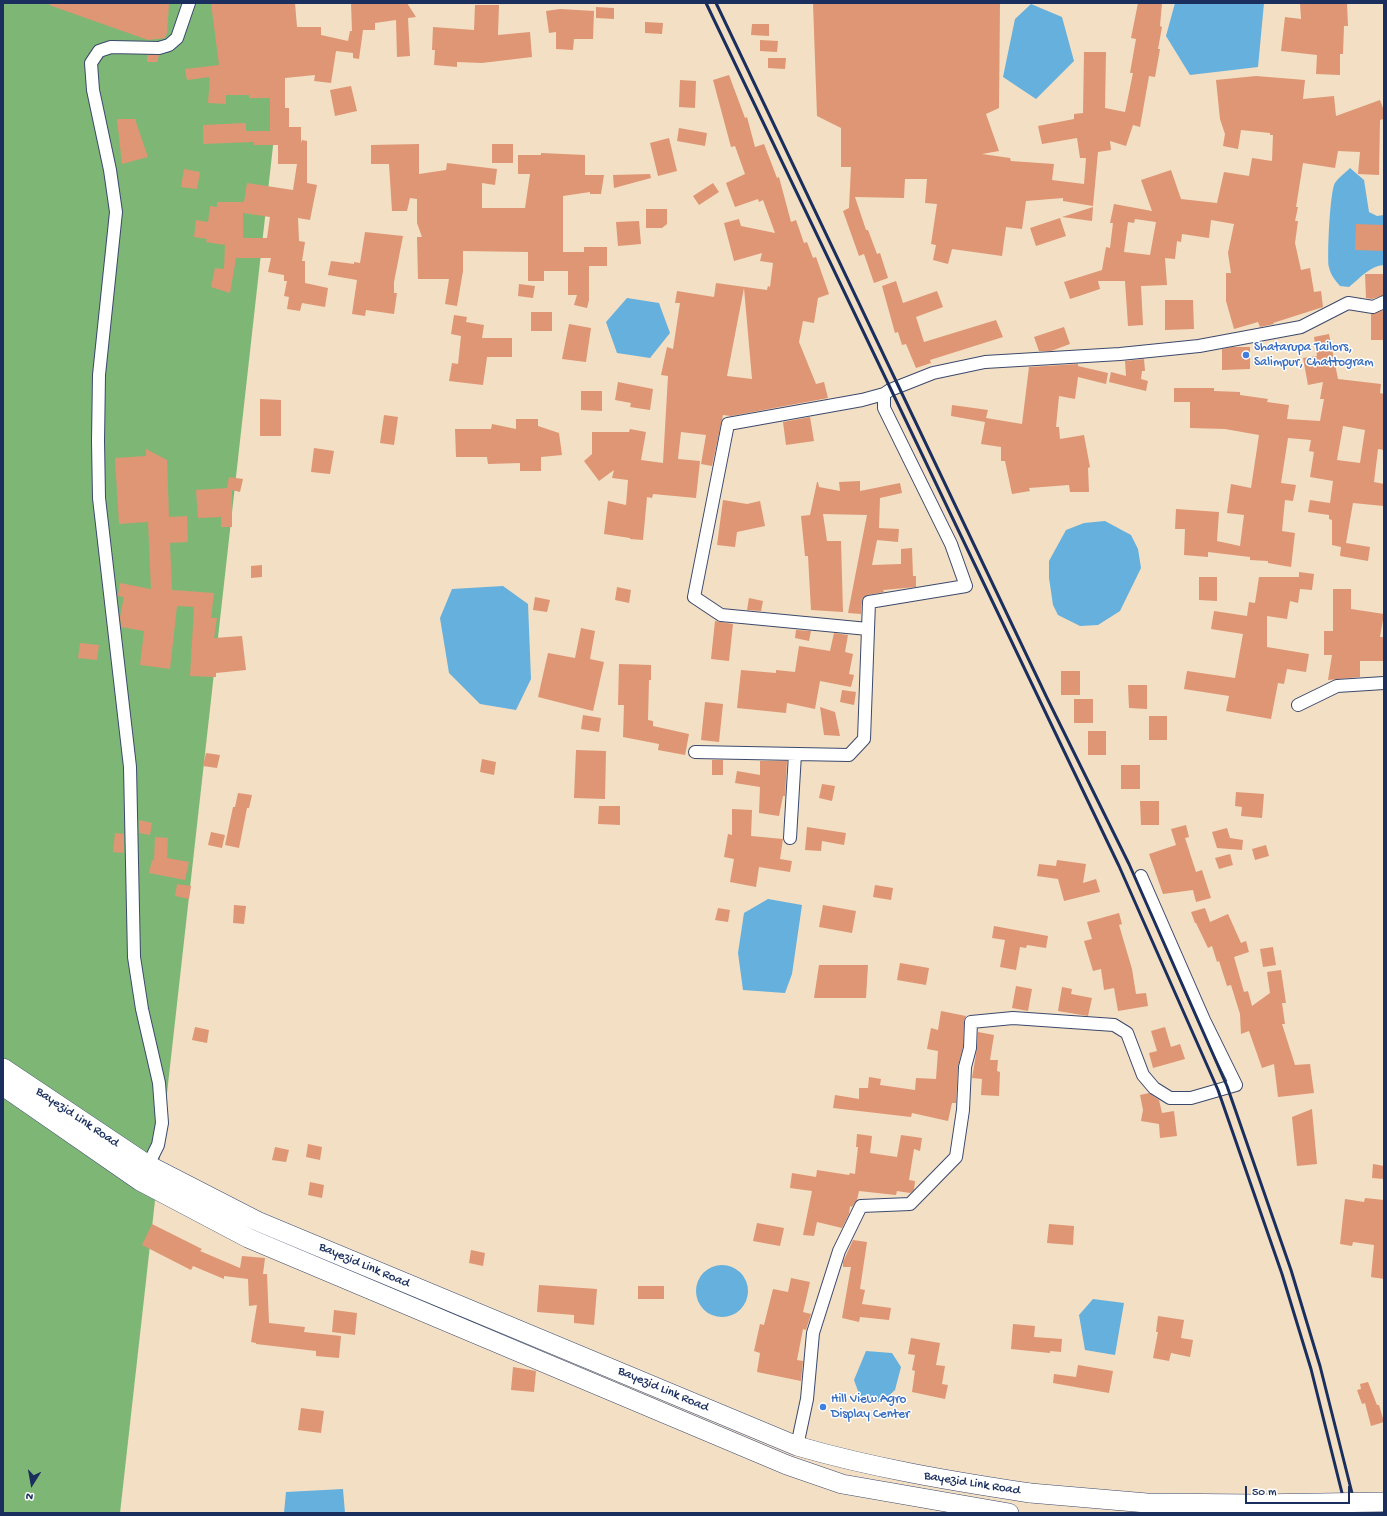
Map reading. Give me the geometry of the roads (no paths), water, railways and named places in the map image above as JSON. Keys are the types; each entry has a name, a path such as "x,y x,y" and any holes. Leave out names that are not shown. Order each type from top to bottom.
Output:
{"main road":[{"name":"Bayezid Link Road","path":"3,1068 148,1165 257,1221 797,1446 849,1461 940,1479 1030,1493 1147,1503 1255,1504 1384,1502"},
{"name":"Bayezid Link Road","path":"3,1086 140,1181 255,1241 787,1465 842,1484 1009,1513"}],"street":[{"path":"148,1165 158,1145 162,1123 159,1083 142,1009 134,957 130,767 99,498 98,374 116,212 110,170 93,90 91,63 99,51 111,47 159,48 169,45 177,38 189,3"},
{"path":"868,629 721,615 694,598 728,424 862,400 884,394 890,390 933,373 985,362 1120,354 1199,346 1301,327 1348,303 1373,307 1384,302"},
{"path":"695,752 849,755 864,739 869,602 966,586 951,544 884,408 884,394"},
{"path":"1298,705 1337,686 1384,683"},
{"path":"790,838 795,754"},
{"path":"797,1446 808,1399 813,1333 839,1251 861,1206 910,1204 956,1157 963,1110 965,1067 970,1048 971,1022 1013,1018 1114,1025 1127,1033 1143,1075 1154,1088 1170,1098 1191,1098 1236,1085 1204,1020 1141,876"}],"water":[{"path":"1175,3 1264,3 1258,67 1190,75 1166,36"},
{"path":"1031,4 1062,17 1074,61 1036,99 1003,77 1015,19"},
{"path":"1350,168 1364,180 1369,212 1377,216 1384,215 1384,265 1370,270 1349,287 1340,286 1332,275 1329,267 1328,251 1330,210 1333,188 1336,181"},
{"path":"627,298 659,303 670,333 650,358 617,353 606,322"},
{"path":"1105,521 1131,535 1138,549 1141,568 1120,611 1098,625 1080,626 1058,615 1053,605 1049,578 1049,561 1066,530 1084,523"},
{"path":"503,586 528,604 531,679 516,710 480,704 449,673 440,618 452,589"},
{"path":"768,899 802,905 792,974 785,993 743,990 738,953 744,913"},
{"path":"717,1265 727,1265 736,1269 744,1277 748,1286 748,1296 744,1305 736,1313 727,1317 717,1317 708,1313 700,1305 696,1296 696,1286 700,1277 708,1269"},
{"path":"1093,1299 1124,1303 1115,1355 1085,1350 1079,1315"},
{"path":"866,1351 892,1353 901,1367 895,1390 882,1402 862,1402 854,1380"},
{"path":"343,1489 345,1513 284,1513 286,1492"}],"railway":[{"path":"706,3 1119,866 1218,1090 1282,1274 1311,1369 1347,1513"},
{"path":"716,3 1047,698 1129,864 1227,1086 1291,1270 1320,1366 1357,1513"}],"place":[{"name":"Shatarupa Tailors, Salimpur, Chattogram","path":"1246,355"},
{"name":"Hill View Agro Display Center","path":"823,1407"}]}
